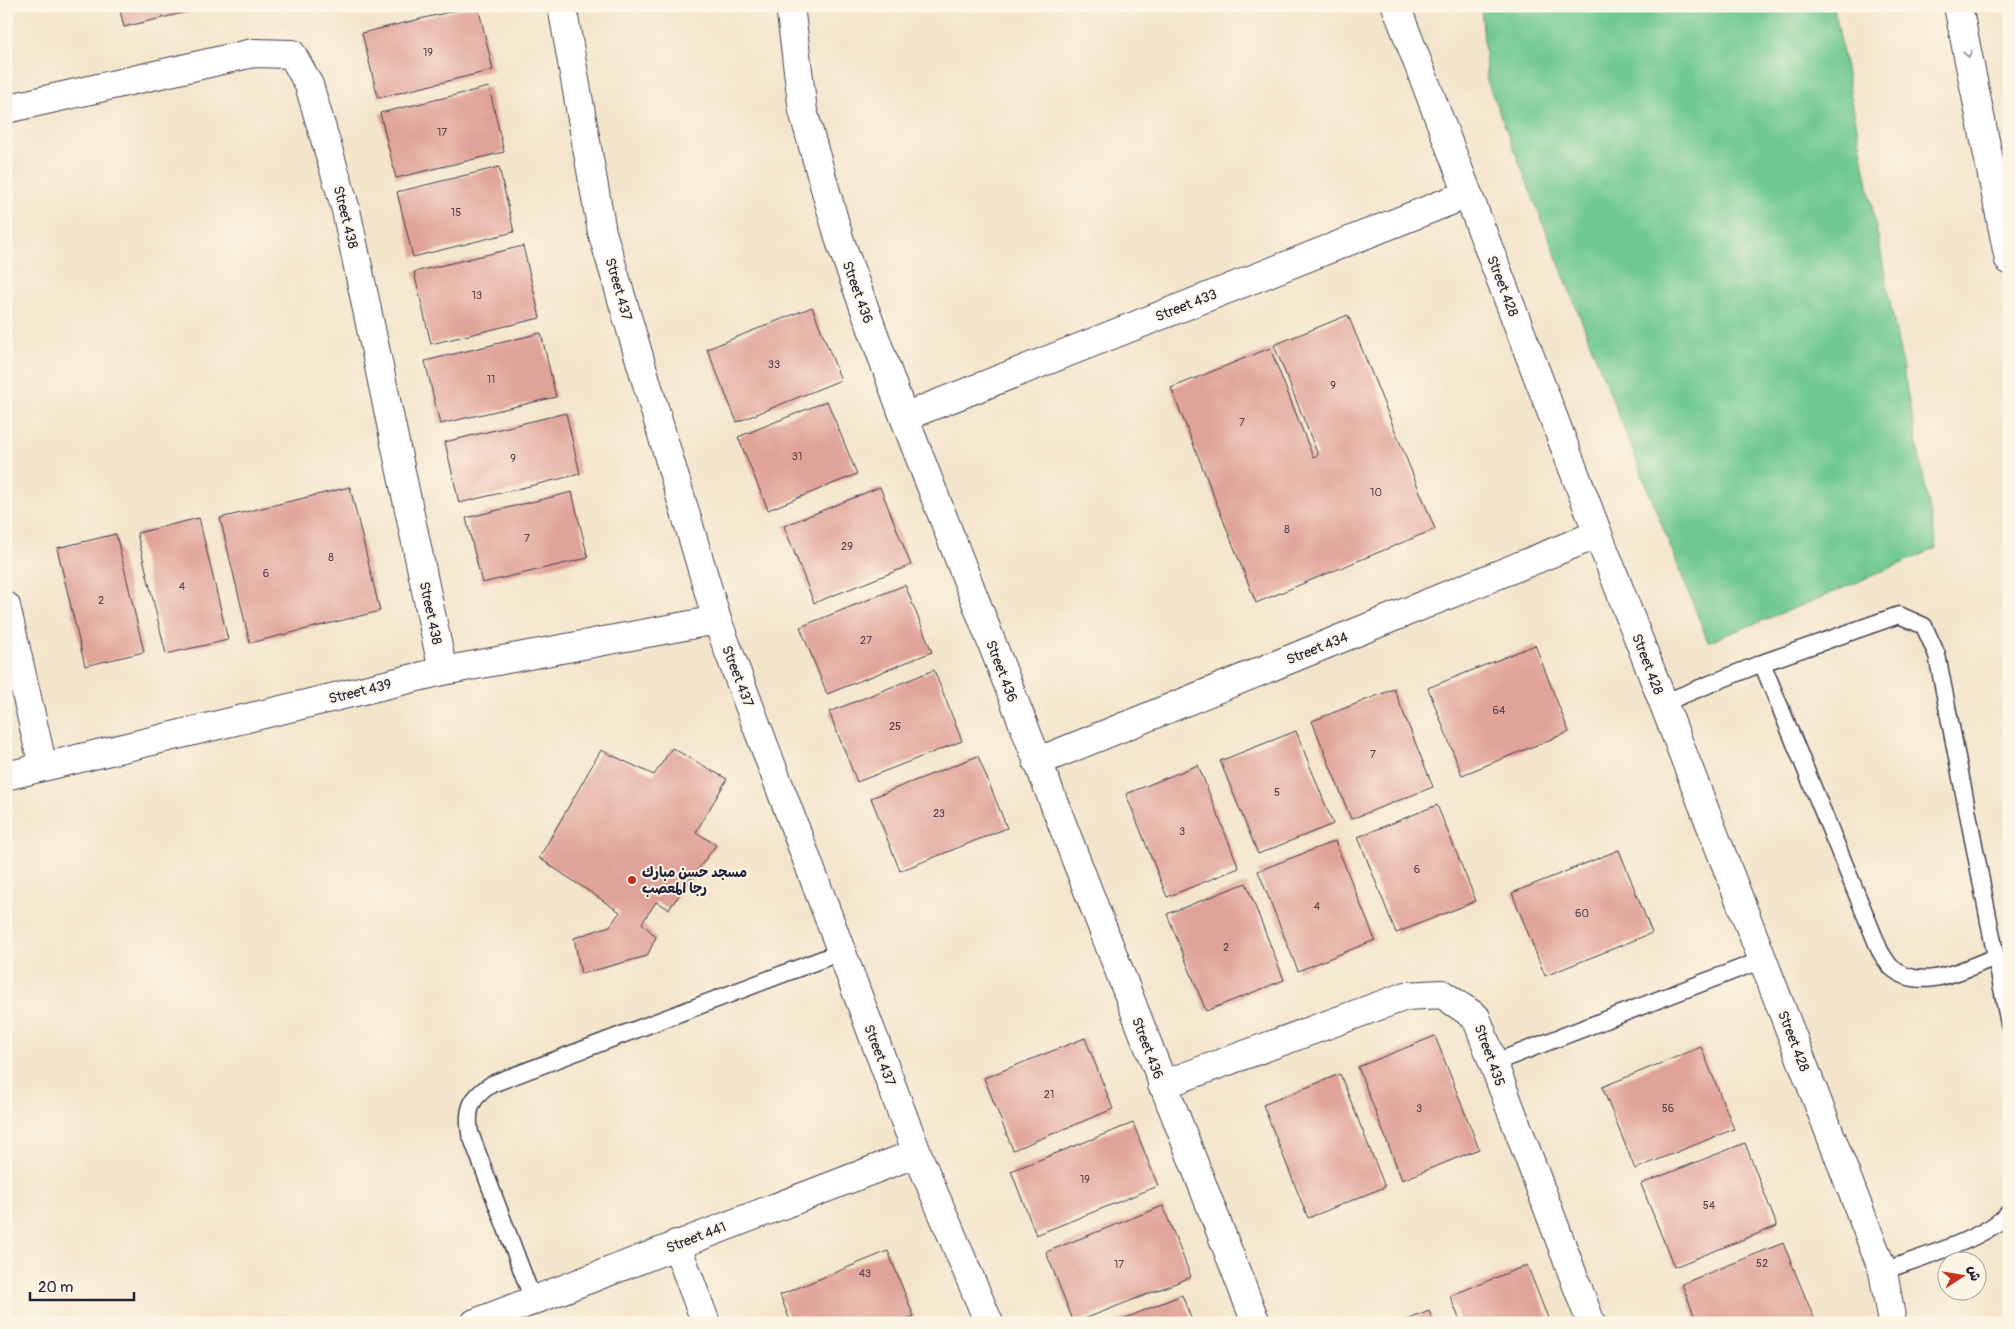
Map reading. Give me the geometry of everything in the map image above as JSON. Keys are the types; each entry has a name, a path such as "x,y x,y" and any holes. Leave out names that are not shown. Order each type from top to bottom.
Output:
{"street":[{"name":"Street 437","path":"562,6 602,232 717,620 917,1153 989,1323"},
{"name":"Street 436","path":"790,6 803,111 840,241 904,417 1162,1086 1256,1323"},
{"name":"Street 428","path":"1396,6 1883,1271 1892,1323"},
{"path":"1958,6 2009,260"},
{"name":"Street 438","path":"6,109 253,53 292,54 309,85 346,210 443,671"},
{"name":"Street 433","path":"904,417 1468,194"},
{"name":"Street 434","path":"1037,762 1598,534"},
{"path":"6,606 43,767"},
{"name":"Street 439","path":"6,776 443,671 717,620"},
{"name":"Street 435","path":"1162,1086 1406,996 1442,994 1476,1017 1591,1323"},
{"name":"Street 441","path":"475,1323 676,1244 917,1153"},
{"path":"676,1244 706,1323"}],"lane":[{"path":"1663,703 1762,663 1898,615 1924,626 1937,655 2009,1024"},
{"path":"1762,663 1880,951 1890,967 1905,976 1923,980 1996,957"},
{"path":"533,1300 470,1133 467,1118 471,1104 479,1092 492,1084 841,952"},
{"path":"1493,1064 1762,960"},
{"path":"1883,1271 1983,1234 2009,1212"}],"green space":[{"path":"1481,6 1834,6 1937,548 1825,596 1708,642 1487,81"}],"building":[{"path":"119,6 208,6 208,7 124,27"},
{"path":"478,6 493,70 378,98 362,33"},
{"path":"489,87 504,152 396,178 380,113"},
{"path":"499,167 514,232 413,257 397,192"},
{"path":"523,246 540,318 431,344 414,272"},
{"path":"812,307 841,380 737,422 707,349"},
{"path":"1348,315 1435,529 1256,603 1171,388 1270,348 1313,457 1318,455 1274,345"},
{"path":"541,333 556,397 440,424 425,361"},
{"path":"827,401 857,474 768,510 738,437"},
{"path":"566,413 580,474 459,503 445,442"},
{"path":"350,487 380,611 250,643 220,518"},
{"path":"880,487 911,565 814,603 784,526"},
{"path":"572,492 588,558 482,583 466,518"},
{"path":"199,518 228,640 166,654 137,533"},
{"path":"116,534 144,652 85,666 57,548"},
{"path":"905,585 932,652 827,694 800,627"},
{"path":"1535,645 1569,732 1462,775 1428,688"},
{"path":"934,670 962,741 857,782 829,712"},
{"path":"1394,689 1433,787 1351,819 1312,721"},
{"path":"1296,731 1333,824 1258,854 1220,761"},
{"name":"مسجد حسن مبارك رجا المعصب","path":"672,748 727,779 696,832 716,845 669,909 656,902 642,923 656,937 647,956 581,974 574,938 610,926 620,912 539,858 601,750 654,775"},
{"path":"978,756 1007,828 900,871 871,798"},
{"path":"1198,765 1239,868 1167,897 1126,794"},
{"path":"1437,805 1476,901 1396,933 1358,837"},
{"path":"1335,841 1375,940 1298,971 1258,871"},
{"path":"1619,850 1652,933 1545,976 1512,893"},
{"path":"1246,883 1284,980 1206,1011 1167,914"},
{"path":"1435,1036 1479,1149 1402,1180 1358,1067"},
{"path":"1085,1038 1113,1109 1013,1150 984,1078"},
{"path":"1701,1047 1734,1129 1635,1169 1602,1087"},
{"path":"1340,1074 1385,1187 1308,1218 1263,1105"},
{"path":"1133,1123 1158,1186 1036,1235 1011,1171"},
{"path":"1745,1143 1777,1226 1674,1267 1641,1184"},
{"path":"1163,1206 1191,1277 1074,1323 1046,1252"},
{"path":"1783,1243 1816,1323 1697,1323 1682,1284"},
{"path":"888,1251 914,1317 899,1323 791,1323 780,1295"},
{"path":"1527,1265 1550,1323 1461,1323 1450,1296"},
{"path":"1182,1295 1193,1323 1113,1323"},
{"path":"1429,1311 1434,1323 1400,1323"}],"place":[{"name":"مسجد حسن مبارك رجا المعصب","path":"632,880"}]}
